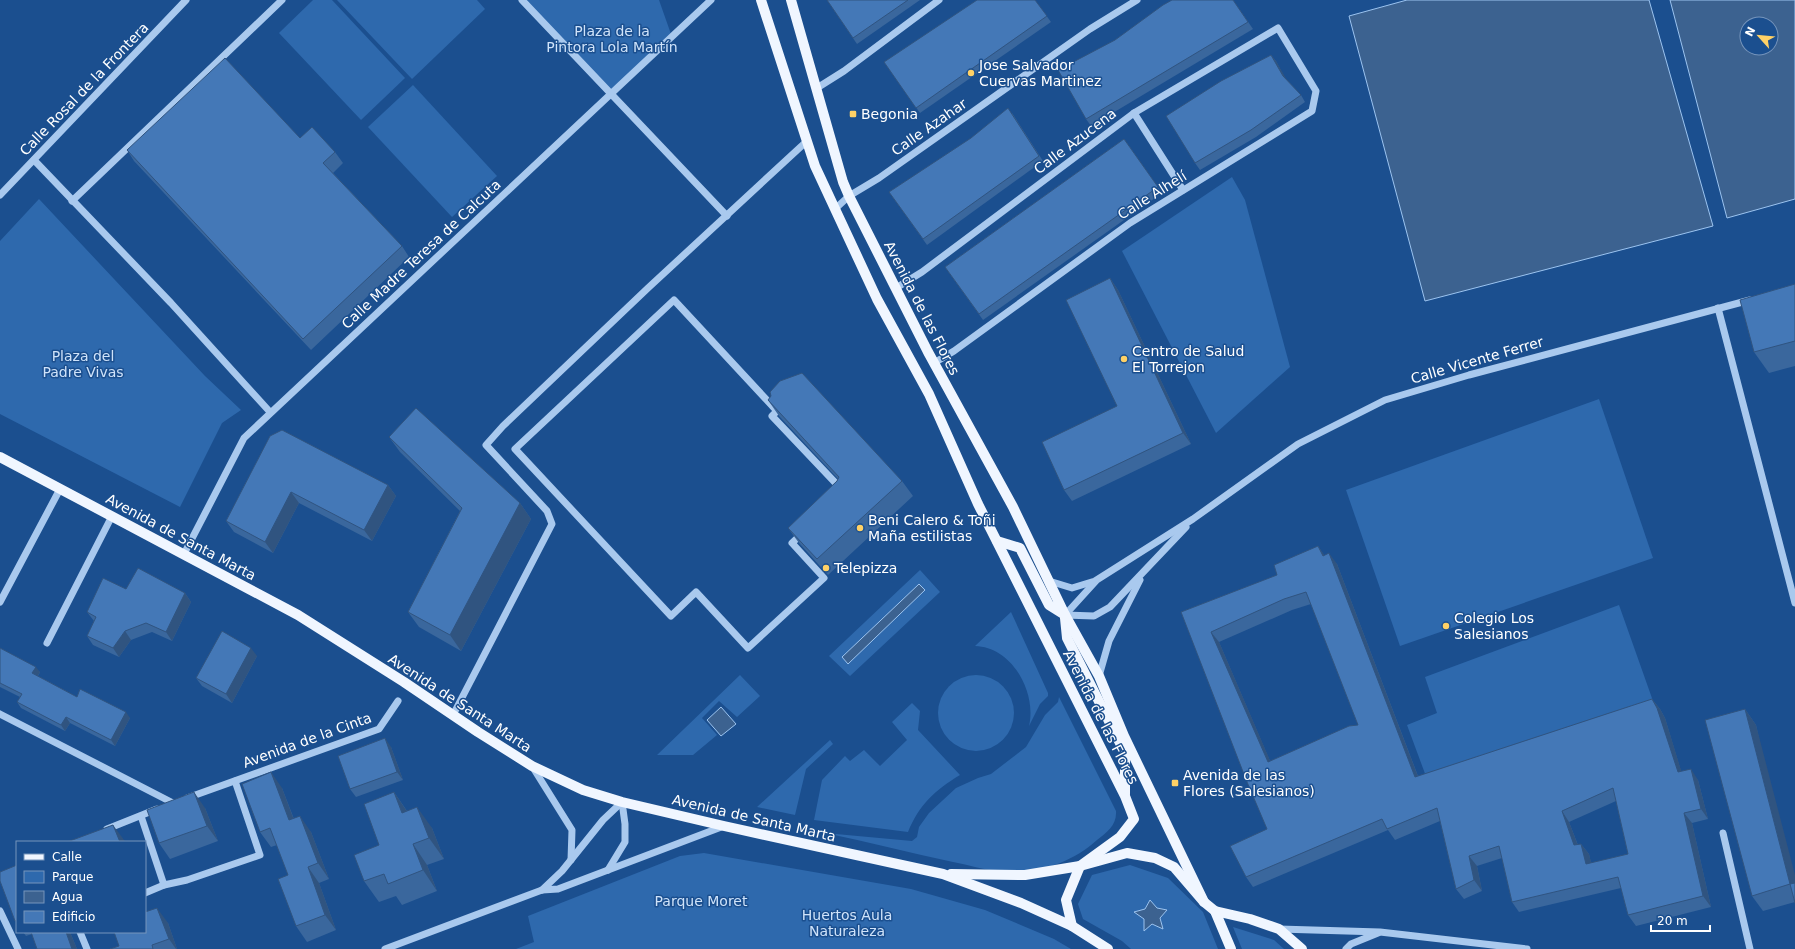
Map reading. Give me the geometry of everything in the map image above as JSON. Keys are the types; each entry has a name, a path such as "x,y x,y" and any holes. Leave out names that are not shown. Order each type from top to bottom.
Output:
{"main road":[{"name":"Avenida de las Flores","path":"761,0 815,166 877,299 928,394 997,541 1125,796"},
{"name":"Avenida de las Flores","path":"793,1 843,182 849,196 934,363 1013,507 1065,615 1099,676 1124,736 1204,902"},
{"name":"Avenida de Santa Marta","path":"0,457 298,616 404,682 452,715 532,766 583,790 622,802 724,826 943,874 1022,903 1072,926 1108,949"},
{"name":"Avenida de las Flores","path":"997,541 1020,548 1050,605 1065,615"},
{"name":"Avenida de las Flores","path":"1065,615 1067,638 1125,754 1125,796"},
{"path":"1072,926 1066,900 1080,866 1120,837 1134,819 1125,796"},
{"name":"Avenida de Santa Marta","path":"943,874 1025,875 1080,866 1127,853 1156,858 1174,867 1204,902 1215,911 1250,919 1279,929 1302,949"},
{"name":"Avenida de Santa Marta","path":"1215,911 1231,949"}],"street":[{"name":"Calle Rosal de la Frontera","path":"0,195 186,0"},
{"path":"72,200 282,0"},
{"path":"522,0 727,216"},
{"name":"Calle Madre Teresa de Calcuta","path":"184,554 244,438 711,0"},
{"path":"817,88 844,71 939,0"},
{"name":"Calle Azahar","path":"835,209 849,196 885,174 1090,29 1137,0"},
{"name":"Calle Azucena","path":"896,288 922,272 1134,113 1278,28"},
{"name":"Calle Alhelí","path":"934,363 954,351 1130,223 1312,111 1316,91 1278,28"},
{"path":"1134,113 1183,190"},
{"path":"452,715 552,524 547,511 486,445 503,426 648,288 808,141"},
{"path":"34,160 170,303 270,412"},
{"name":"Calle Vicente Ferrer","path":"1049,581 1072,588 1095,581 1193,519 1298,444 1385,400 1469,375 1756,298"},
{"path":"674,300 777,411 772,416 845,493 792,544 824,578 748,648 696,592 671,616 515,449 674,300"},
{"path":"1718,308 1795,603"},
{"path":"0,602 60,489"},
{"path":"47,643 112,516"},
{"name":"Calle Vicente Ferrer","path":"1065,615 1094,616 1110,607 1193,519"},
{"name":"Calle Vicente Ferrer","path":"1099,676 1109,641 1145,571"},
{"name":"Calle Vicente Ferrer","path":"1065,615 1095,581"},
{"name":"Avenida de la Cinta","path":"97,833 173,803 379,729 398,701"},
{"path":"0,714 173,803"},
{"path":"532,766 572,830 571,860"},
{"name":"Avenida de la Cinta","path":"146,892 164,885 187,880 260,855 235,781"},
{"path":"542,890 562,871 603,820 622,802"},
{"path":"608,870 625,842 625,824 622,802"},
{"path":"141,816 164,885"},
{"path":"385,949 542,890 558,890 724,826"},
{"path":"1723,833 1750,949"},
{"path":"0,911 18,949"},
{"path":"1279,929 1380,932 1527,949"},
{"path":"1346,949 1352,944 1380,932"},
{"path":"80,933 87,949"}],"green space":[{"path":"313,0 332,0 405,78 361,120 279,33"},
{"path":"337,0 477,0 485,9 412,79"},
{"name":"Plaza de la Pintora Lola Martín","path":"522,0 659,0 672,37 610,94"},
{"path":"413,85 497,176 452,217 368,127"},
{"path":"1232,177 1245,200 1290,367 1216,433 1122,251"},
{"name":"Plaza del Padre Vivas","path":"39,199 205,376 241,410 222,423 180,507 0,414 0,241"},
{"path":"1599,399 1653,558 1400,646 1346,490"},
{"path":"920,570 940,592 850,676 829,656"},
{"path":"1619,605 1653,701 1427,779 1407,725 1437,713 1425,677"},
{"path":"1011,612 1048,693 1048,696 1040,704 1029,726 1029,699 1019,674 1000,654 988,648 975,646"},
{"path":"740,675 760,696 737,717 719,701 702,718 717,735 693,755 657,755"},
{"path":"969,675 983,675 997,681 1008,692 1014,706 1014,720 1011,728 1003,740 997,745 983,751 969,751 955,745 944,734 938,720 938,706 944,692 955,681"},
{"path":"1059,697 1116,811 1115,820 1111,828 1076,855 1052,866 1027,872 1001,872 825,833 912,841 917,837 919,827 929,813 956,788 991,774 1026,747 1045,715 1058,702"},
{"path":"912,703 920,711 918,730 960,775 943,786 929,799 917,814 908,832 814,820 822,780 845,756 850,761 864,750 880,766 907,740 892,722"},
{"path":"830,740 833,744 806,769 795,815 757,807"},
{"name":"Parque Moret","path":"704,853 911,889 985,910 1054,939 1071,949 516,949 534,942 528,916 680,856"},
{"path":"1130,865 1168,878 1203,912 1218,949 1131,949 1122,941 1083,919 1078,904 1092,875"},
{"path":"1233,927 1274,940 1284,949 1242,949"}],"water":[{"path":"1407,0 1649,0 1713,226 1425,301 1349,16"},
{"path":"1670,0 1795,0 1795,199 1727,218"},
{"path":"919,584 925,590 848,664 842,657"},
{"path":"721,707 736,724 721,736 707,720"},
{"path":"1150,900 1157,908 1167,910 1160,918 1163,929 1152,924 1144,931 1144,919 1134,912 1145,909"}],"building":[{"path":"827,0 908,0 853,38"},
{"path":"977,0 1035,0 1047,16 916,108 884,62"},
{"path":"1172,0 1233,0 1248,22 1086,119 1058,70 1115,40"},
{"path":"1271,55 1283,76 1301,95 1251,130 1195,163 1166,116 1221,81"},
{"path":"225,58 300,138 312,127 335,152 323,163 402,246 303,339 127,150"},
{"path":"1008,108 1039,156 923,239 889,192 971,138"},
{"path":"1124,139 1158,187 979,314 945,267"},
{"name":"Centro de Salud El Torrejon","path":"1110,278 1183,433 1064,490 1042,442 1117,406 1066,300"},
{"path":"1795,284 1795,341 1754,352 1740,300"},
{"path":"802,373 902,481 817,559 788,528 837,481 839,477 768,400 771,396 770,392 780,381"},
{"path":"416,408 520,503 450,635 408,612 462,508 389,437"},
{"path":"282,430 388,485 364,530 291,492 265,542 226,521 270,436"},
{"path":"1318,546 1323,556 1329,553 1415,777 1652,699 1657,708 1678,772 1691,769 1701,809 1684,813 1703,896 1628,915 1618,877 1512,902 1499,846 1469,856 1474,880 1456,889 1437,808 1387,829 1382,819 1246,877 1230,846 1267,829 1247,782 1181,612 1277,575 1274,565","holes":["1306,592 1358,725 1349,726 1268,762 1211,632 1284,599","1613,788 1628,854 1586,864 1581,844 1574,845 1562,811"]},
{"path":"138,568 185,593 166,632 146,623 125,631 113,648 87,636 96,617 87,612 103,578 126,589"},
{"path":"222,631 251,648 226,694 196,678"},
{"path":"0,648 36,667 32,673 77,697 80,689 126,712 111,740 66,717 61,725 17,702 22,694 0,683"},
{"path":"1745,709 1790,884 1752,896 1705,720"},
{"path":"385,738 397,772 350,789 338,756"},
{"path":"271,772 289,820 300,816 318,863 308,867 325,915 296,926 278,879 288,875 270,828 260,832 242,784"},
{"path":"194,792 207,826 159,843 147,810"},
{"path":"394,792 402,813 417,807 429,838 413,844 423,870 388,884 384,874 364,881 354,855 379,845 364,804"},
{"path":"113,825 120,841 70,841"},
{"path":"16,865 15,921 0,881 0,872"},
{"path":"1795,883 1795,903 1790,884"},
{"path":"157,908 169,939 152,945 153,949 110,949 119,946 114,933 146,933 146,912"},
{"path":"31,933 66,933 72,949 37,949"}],"place":[{"name":"Jose Salvador Cuervas Martinez","path":"971,73"},
{"name":"Begonia","path":"853,114"},
{"name":"Centro de Salud El Torrejon","path":"1124,359"},
{"name":"Beni Calero & Toñi Maña estilistas","path":"860,528"},
{"name":"Telepizza","path":"826,568"},
{"name":"Colegio Los Salesianos","path":"1446,626"},
{"name":"Avenida de las Flores (Salesianos)","path":"1175,783"}],"park label":[{"name":"Huertos Aula Naturaleza","path":"847,924"}]}
